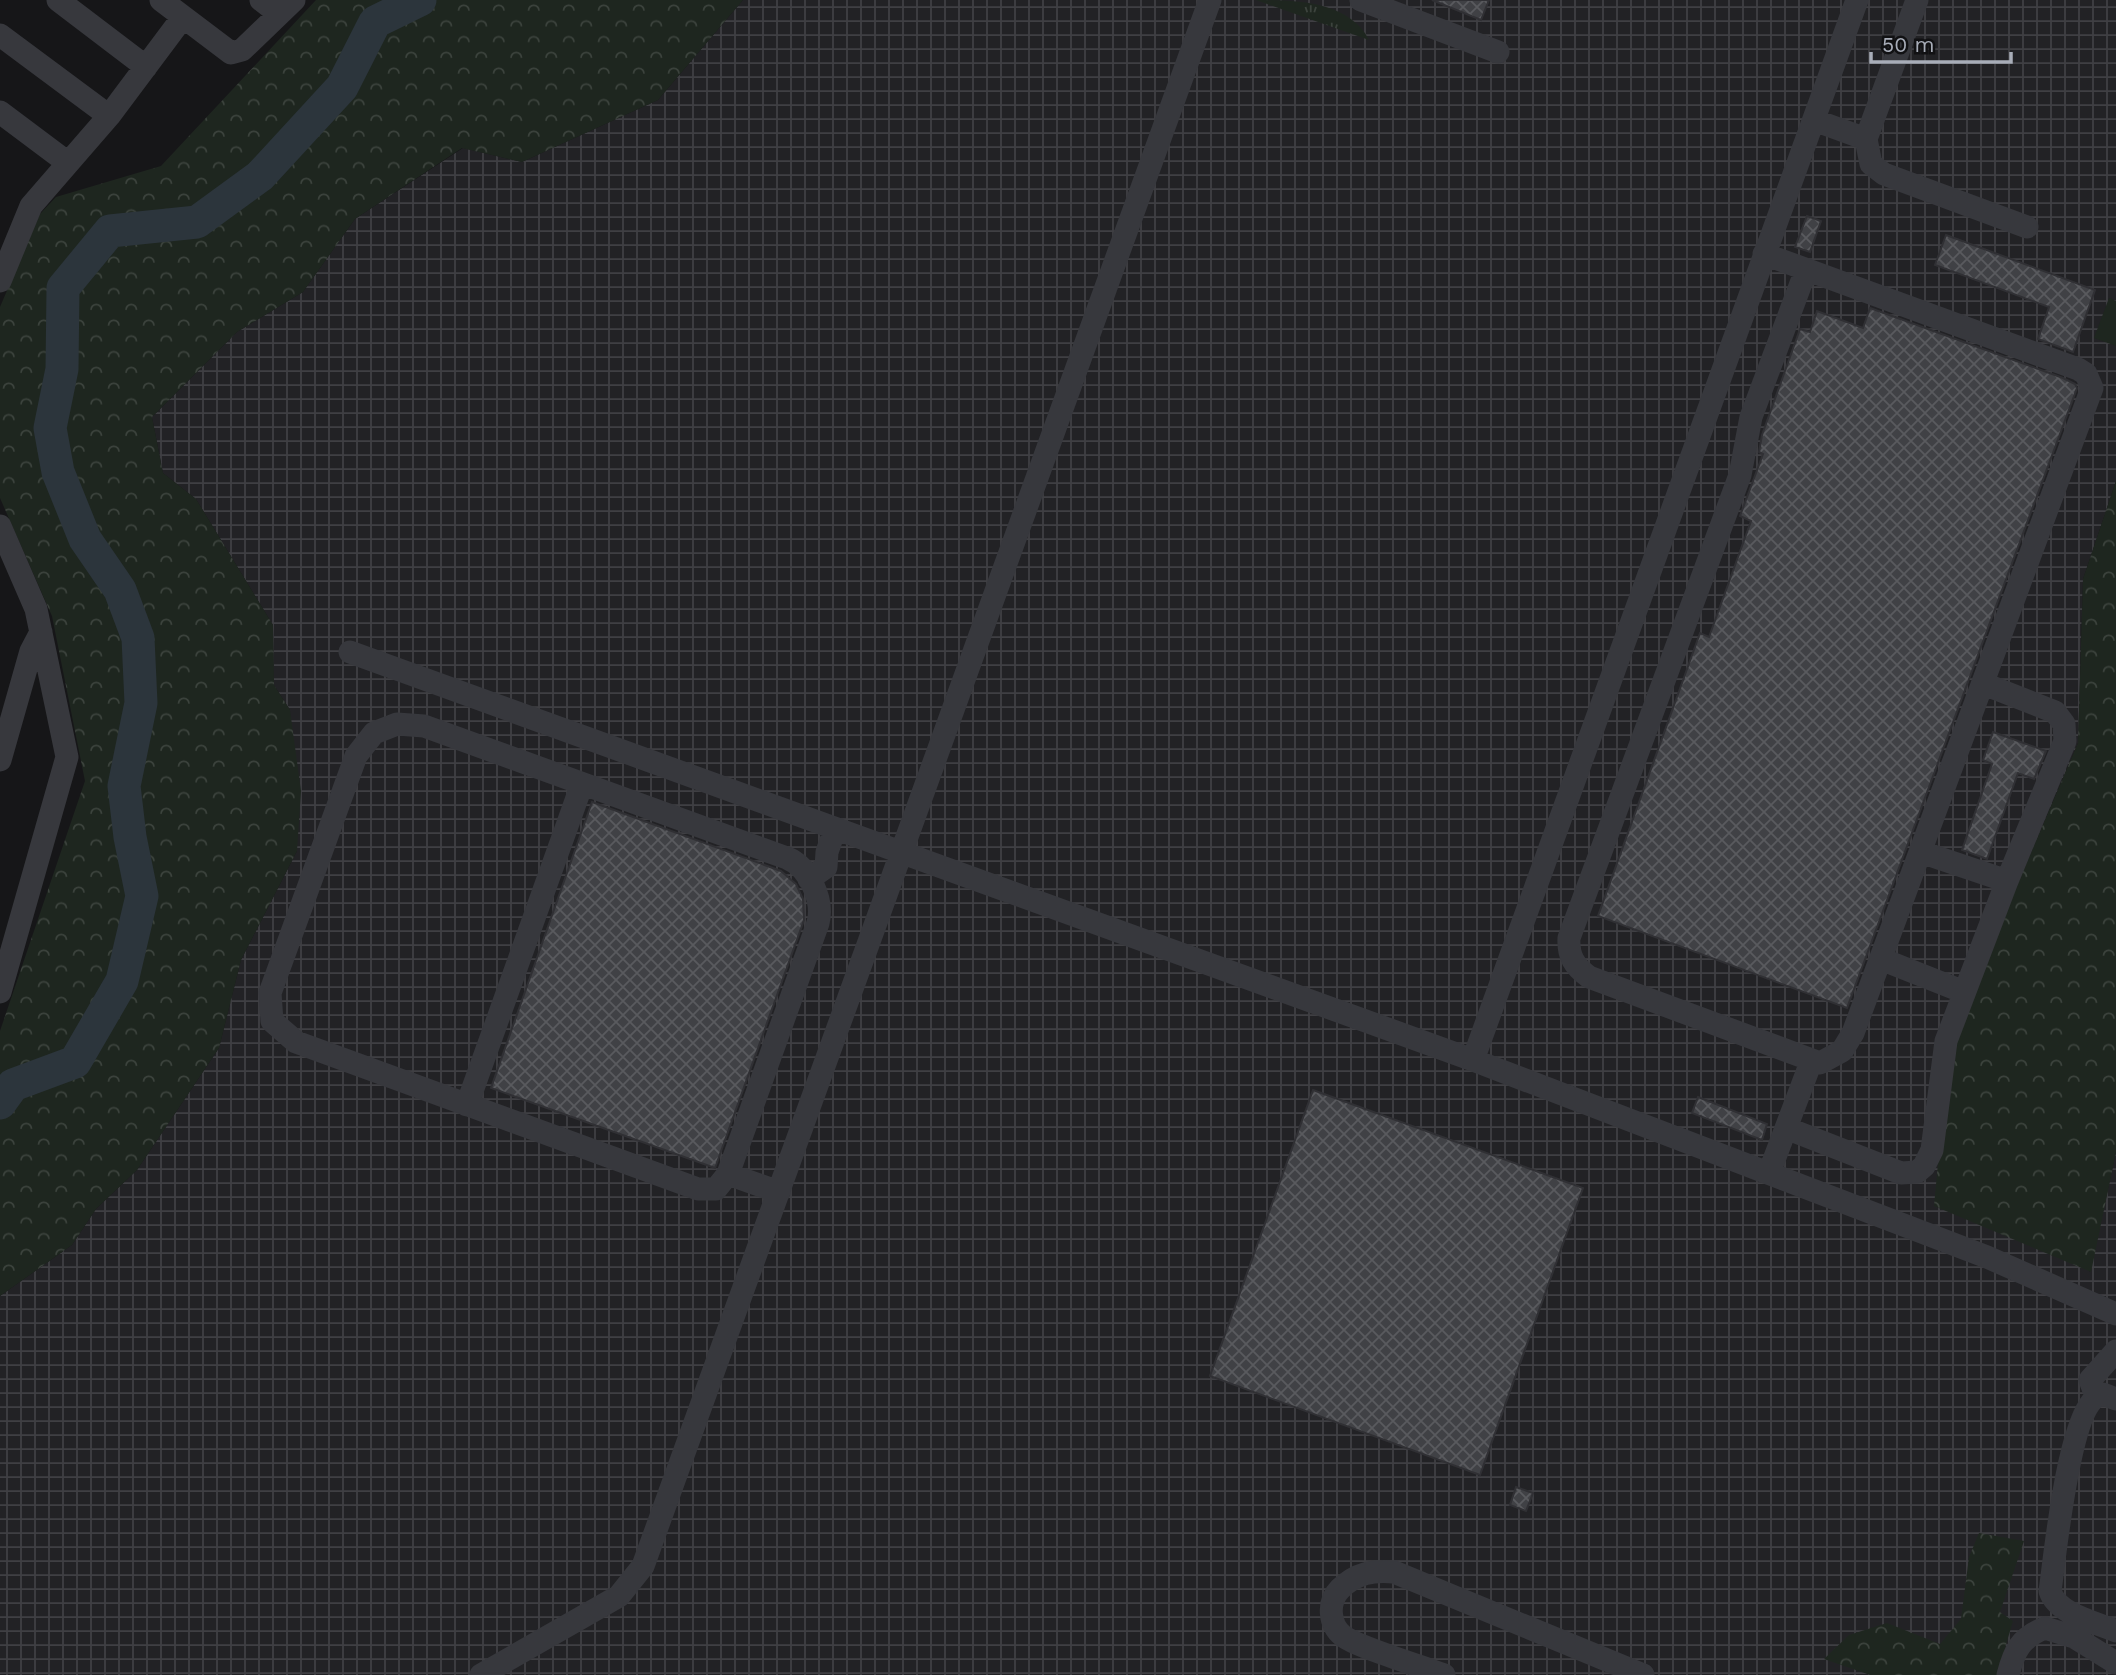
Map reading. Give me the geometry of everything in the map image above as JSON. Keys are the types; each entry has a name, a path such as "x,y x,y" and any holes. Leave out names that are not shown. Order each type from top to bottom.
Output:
{"street":[{"path":"58,0 146,67"},
{"path":"161,0 226,50 237,53 278,5"},
{"path":"481,1675 607,1604 626,1589 638,1574 1210,0"},
{"path":"1361,0 1499,52"},
{"path":"1473,1060 1857,0"},
{"path":"1917,0 1867,139 1871,164 1884,174 2027,227"},
{"path":"0,281 9,235 109,116 183,18"},
{"path":"0,35 109,116"},
{"path":"1814,120 1867,139"},
{"path":"4,124 68,163"},
{"path":"1764,254 2078,369 2091,381 2091,396 1847,1045 1829,1061 1811,1062 1589,976 1572,961 1569,948 1569,938 1740,475 1751,417 1806,270"},
{"path":"0,531 36,609 67,757 0,992"},
{"path":"0,760 31,651 41,632"},
{"path":"349,652 1473,1060 1987,1256 2116,1314"},
{"path":"1786,1128 1901,1174 1921,1170 1932,1150 1943,1052 2007,881 2063,749 2064,724 2055,712 1984,684"},
{"path":"397,724 424,726 792,860 803,869 809,880 820,908 818,923 728,1174 716,1189 698,1189 289,1039 272,1021 268,1007 270,993 356,755 374,733 397,724"},
{"path":"467,1105 582,784"},
{"path":"809,880 826,867 827,852 835,829"},
{"path":"1921,852 2007,881"},
{"path":"1881,959 1964,992"},
{"path":"1769,1173 1811,1062"},
{"path":"728,1174 779,1192"},
{"path":"2116,1352 2090,1380 2106,1397 2086,1409 2072,1450 2050,1591 2053,1599 2064,1609 2116,1632"},
{"path":"1444,1675 1343,1637 1332,1622 1331,1606 1337,1591 1350,1580 1373,1570 1394,1572 1643,1675"},
{"path":"2008,1675 2014,1654 2021,1642 2045,1628 2074,1637 2116,1663"}],"shaded area":[{"path":"743,0 2116,0 2116,481 2083,579 2078,743 1949,1044 2090,1272 2116,1152 2116,1675 0,1675 0,1296 72,1245 96,1209 137,1170 219,1048 241,960 297,851 290,710 274,685 273,625 196,499 163,473 152,417 237,332 303,292 355,219 463,148 522,162 658,100"}],"green space":[{"path":"316,0 743,0 658,100 522,162 462,148 355,219 303,292 237,332 152,417 163,473 196,499 273,625 274,685 290,710 301,791 297,851 241,960 219,1048 137,1170 96,1209 72,1245 0,1296 0,1031 85,781 52,616 0,498 0,307 40,214 56,197 161,166"},
{"path":"1256,0 1304,2 1335,10 1360,27 1369,40"},
{"path":"2109,298 2116,301 2116,346 2094,338"},
{"path":"2116,481 2116,1152 2091,1272 1934,1206 1949,1044 2078,743 2083,579"},
{"path":"1979,1533 2024,1541 2000,1612 2013,1621 1997,1675 1870,1675 1824,1659 1849,1635 1887,1623 1940,1644 1961,1619 1969,1557"}],"building":[{"path":"1432,0 1489,0 1481,20"},
{"path":"1807,216 1821,221 1810,252 1795,247"},
{"path":"1946,235 2095,290 2073,352 2038,339 2049,307 1935,265"},
{"path":"1870,308 2063,378 2077,388 1847,1008 1598,916 1700,633 1709,637 1751,521 1740,516 1763,454 1759,452 1762,435 1800,329 1810,332 1817,311 1863,328"},
{"path":"1993,732 2046,751 2034,779 2018,773 1987,859 1962,850 1992,764 1983,760"},
{"path":"592,802 781,871 796,884 803,899 804,920 715,1168 491,1088"},
{"path":"1313,1090 1583,1188 1480,1475 1210,1376"},
{"path":"1698,1097 1767,1124 1762,1140 1692,1113"},
{"path":"1516,1487 1533,1493 1526,1511 1510,1505"}],"waterway":[{"path":"0,1103 13,1085 75,1062 122,981 142,896 130,837 124,786 141,703 138,638 120,590 85,539 58,472 50,428 62,369 63,288 110,231 197,222 260,176 342,87 375,22 420,0"}]}
